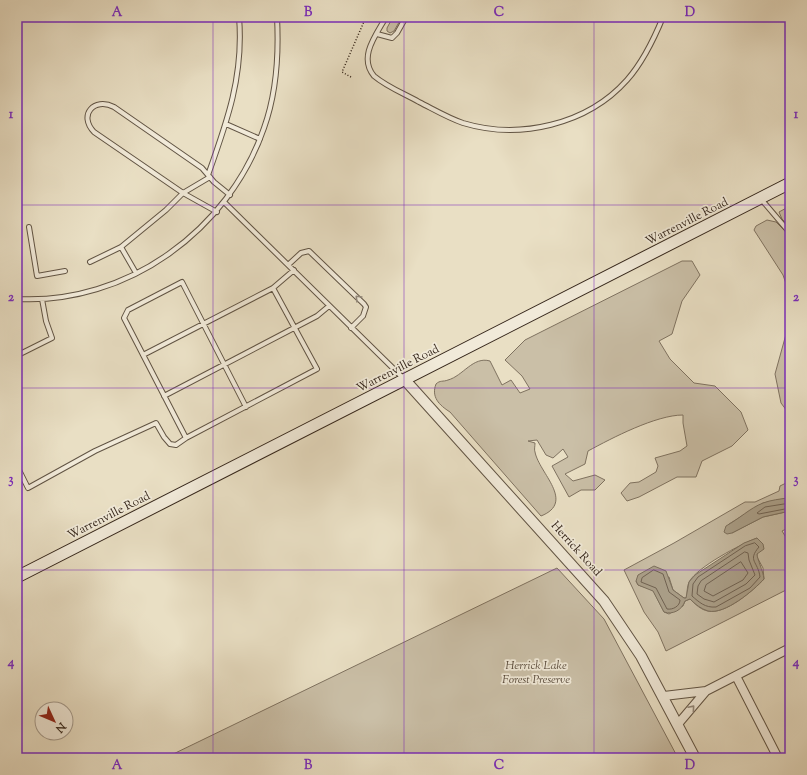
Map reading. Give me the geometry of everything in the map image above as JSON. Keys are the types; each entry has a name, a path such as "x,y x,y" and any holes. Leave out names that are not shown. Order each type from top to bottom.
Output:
{"main road":[{"name":"Warrenville Road","path":"17,577 790,183"}],"street":[{"name":"Herrick Road","path":"405,380 604,601 631,638 664,696 695,758"},
{"path":"664,696 706,691 790,648"},
{"path":"736,676 778,758"},
{"path":"678,724 706,691"}],"lane":[{"path":"90,262 121,247 166,210 183,193 209,176 226,124 238,77 240,17"},
{"path":"17,299 42,299 98,289 136,273 171,253 217,212 230,195 260,139 275,89 278,45 277,17"},
{"path":"386,17 369,50 367,61 371,72 378,80 462,123 494,129 523,130 556,124 589,109 610,95 626,81 636,68 649,47 663,17"},
{"path":"377,34 392,38 397,33 406,17"},
{"path":"217,212 183,193 94,132 87,122 90,109 102,103 114,107 202,168 230,195"},
{"path":"226,124 260,139"},
{"path":"761,199 790,233"},
{"path":"224,202 405,380"},
{"path":"29,227 37,276 64,271"},
{"path":"121,247 136,273"},
{"path":"288,265 301,253 309,250 364,304 366,307 363,316 351,328"},
{"path":"143,355 273,288 294,270"},
{"path":"186,438 124,318 128,310 135,306 182,282 202,324 246,406"},
{"path":"17,466 28,488 95,450 156,423 164,438 170,444 176,445 186,438 317,369 273,288"},
{"path":"17,357 20,354 52,338 46,321 42,299"},
{"path":"164,396 317,316 329,306"}],"path":[{"path":"351,77 342,72 366,17"}],"green space":[{"path":"393,17 402,17 394,31 390,33 387,31 387,28"},
{"path":"790,206 790,227 782,219 779,212"},
{"path":"767,220 776,222 790,236 790,295 783,275 754,230 756,226"},
{"path":"682,261 692,261 700,275 682,301 672,334 659,341 670,359 694,383 715,386 741,412 748,430 732,446 702,461 696,477 677,477 639,497 627,501 621,493 630,483 639,482 656,472 658,466 655,458 680,451 687,446 683,415 672,416 647,423 621,434 588,451 585,464 565,474 573,481 595,475 605,480 595,490 581,490 569,497 552,466 568,457 563,449 553,458 546,455 537,440 528,441 535,443 535,451 538,460 556,495 555,503 551,510 541,516 450,412 439,403 435,397 436,384 453,378 478,361 484,360 490,361 502,385 511,380 520,393 530,389 522,376 505,360 525,340"},
{"path":"790,324 790,415 781,403 775,374"},
{"path":"790,481 790,500 788,498 763,503 729,524 732,533 763,517 790,511 790,527 782,531 787,539 790,537 790,588 666,651 658,632 644,612 624,570 745,502 755,502 779,491 780,486","holes":["757,538 757,557 763,568 764,579 739,601 731,606 715,611 703,609 690,599 685,601 683,606 669,614 664,612 653,590 638,585 636,581 669,577 673,590 684,598 687,598 688,584 694,576 710,563 741,545"]},
{"name":"Herrick Lake Forest Preserve","path":"557,568 604,619 678,758 165,758"}],"water":[{"path":"788,498 790,500 790,511 763,517 732,533 727,534 724,532 726,526 758,505 769,501"},
{"path":"757,538 763,544 764,549 757,554 764,579 739,601 723,609 708,611 698,606 690,599 685,601 682,607 677,611 667,613 664,612 653,591 638,585 636,581 638,575 654,566 666,571 673,590 686,598 689,582 695,575 744,543"}]}
